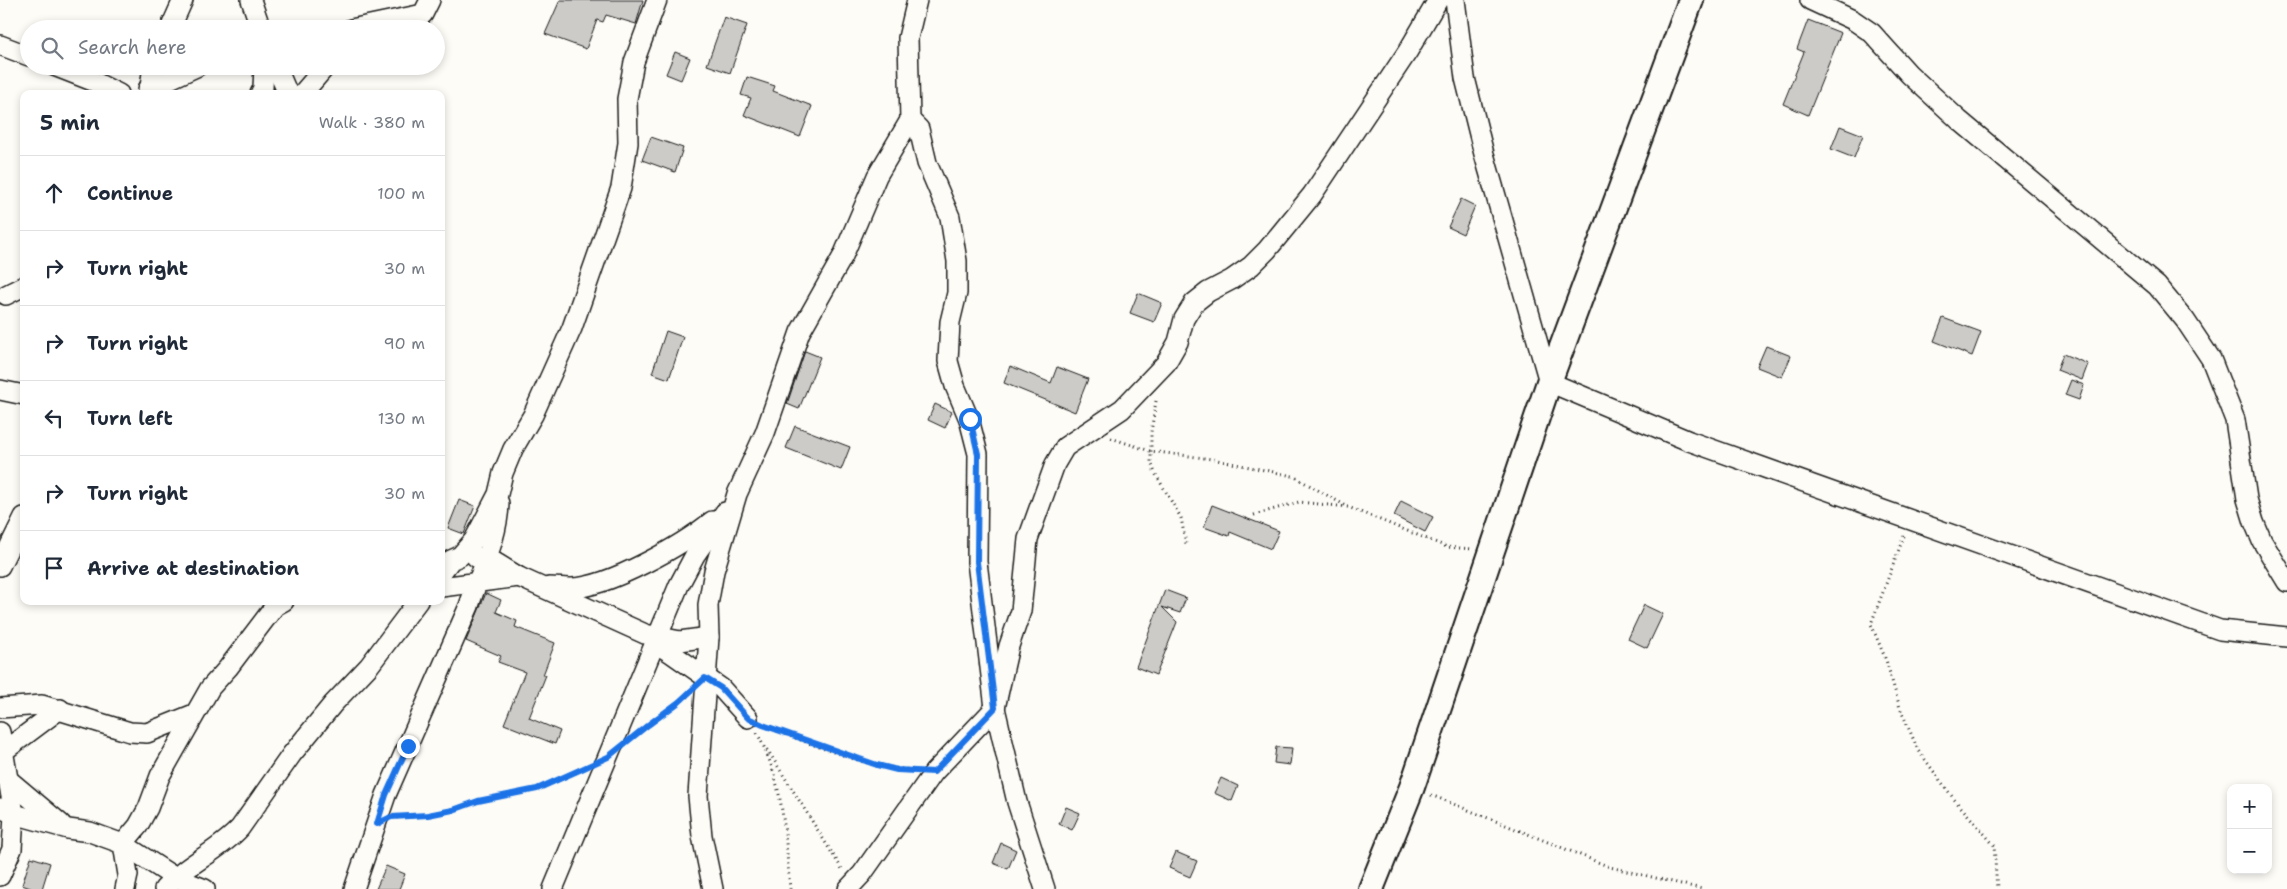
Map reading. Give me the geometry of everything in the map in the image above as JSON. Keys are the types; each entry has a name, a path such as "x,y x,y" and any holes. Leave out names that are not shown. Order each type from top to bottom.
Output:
{"main road":[{"path":"1371,889 1412,787 1549,382 1691,0"}],"street":[{"path":"174,20 183,0"},
{"path":"251,0 258,20"},
{"path":"394,20 423,14 430,0"},
{"path":"354,889 386,795 470,606 477,581 488,558 499,505 498,494 502,473 533,414 572,328 621,188 628,143 627,99 634,62 657,0"},
{"path":"714,889 702,836 698,804 698,768 708,637 708,605 714,571 737,494 764,433 800,332 843,256 877,176 910,120 908,38 917,0"},
{"path":"850,887 862,874 934,772 995,708 1009,646 1021,611 1028,539 1055,464 1065,447 1122,409 1166,363 1178,342 1184,319 1194,303 1251,266 1267,250 1312,195 1408,51 1438,0"},
{"path":"1455,0 1466,78 1482,144 1549,382 1689,441 2220,630 2287,637"},
{"path":"1810,0 1853,20 1872,33 1909,74 1959,120 2157,286 2185,320 2211,359 2235,420 2246,499 2262,540 2287,582"},
{"path":"0,46 20,53"},
{"path":"75,75 110,90"},
{"path":"148,90 151,75"},
{"path":"150,90 180,75"},
{"path":"262,90 264,75"},
{"path":"280,75 286,90"},
{"path":"305,90 318,75"},
{"path":"910,120 919,129 927,164 950,217 957,261 957,293 950,322 948,361 955,386 970,419 978,454 977,562 995,708 1017,802 1045,889"},
{"path":"6,296 20,288"},
{"path":"0,390 20,394"},
{"path":"445,568 451,560 460,556 474,540 498,494"},
{"path":"544,586 573,588 614,577 687,540 711,522 737,494"},
{"path":"553,889 679,585 695,555 737,494"},
{"path":"0,566 13,527"},
{"path":"460,556 488,558 519,576 544,586 656,642 697,669 705,678 721,688 748,718"},
{"path":"445,586 519,576"},
{"path":"125,889 128,875 123,844 138,826 148,808 160,776 210,688 277,605"},
{"path":"169,883 240,828 292,754 333,704 369,666 415,605"},
{"path":"656,642 708,637"},
{"path":"0,708 42,705 130,732 147,733 194,714"},
{"path":"2,753 60,709"},
{"path":"0,732 12,849 0,876"},
{"path":"4,776 68,830"},
{"path":"7,811 68,830 90,832 123,844 169,883 205,889"}],"path":[{"path":"1166,363 1154,411 1150,451 1155,473 1181,518 1186,544"},
{"path":"1084,435 1111,438 1150,451 1212,459 1293,476 1348,507 1447,547 1492,550"},
{"path":"1254,515 1299,502 1348,507"},
{"path":"1910,520 1871,624 1886,660 1900,708 1918,750 1954,799 1994,845 1997,889"},
{"path":"633,738 679,702 705,678"},
{"path":"748,718 850,887"},
{"path":"748,718 877,765 897,770 934,772"},
{"path":"764,746 780,792 790,889"},
{"path":"377,824 391,817 428,815 453,810 478,801 537,789 608,757"},
{"path":"1412,787 1610,867 1702,889"}],"building":[{"path":"560,0 643,0 636,24 606,15 603,22 597,20 586,49 545,34"},
{"path":"724,17 747,25 730,73 707,65"},
{"path":"1808,20 1841,33 1808,115 1783,104 1804,52 1797,49"},
{"path":"675,52 690,58 681,80 666,74"},
{"path":"747,77 775,86 773,91 812,106 800,137 744,115 751,98 741,95"},
{"path":"1840,126 1863,135 1854,158 1831,149"},
{"path":"651,137 683,148 675,172 642,160"},
{"path":"1461,199 1475,206 1463,234 1448,227"},
{"path":"1138,293 1162,303 1154,322 1130,313"},
{"path":"1943,318 1981,332 1972,356 1934,341"},
{"path":"666,331 683,337 669,379 652,373"},
{"path":"1766,346 1791,356 1782,377 1757,367"},
{"path":"805,351 820,357 799,409 787,404"},
{"path":"2063,354 2088,364 2082,380 2057,370"},
{"path":"1010,366 1051,383 1057,367 1088,379 1075,412 1004,383"},
{"path":"2071,380 2084,385 2079,400 2065,395"},
{"path":"935,404 952,412 945,428 928,420"},
{"path":"795,426 850,447 841,470 786,448"},
{"path":"459,500 475,506 464,534 448,528"},
{"path":"1401,501 1433,517 1425,532 1394,516"},
{"path":"1212,505 1279,531 1271,549 1230,532 1229,536 1204,527"},
{"path":"1165,590 1186,598 1180,613 1162,607 1177,622 1156,675 1136,667"},
{"path":"486,593 501,600 496,612 517,621 515,627 555,643 543,675 546,675 529,718 560,731 555,744 504,724 525,672 498,662 501,656 466,641"},
{"path":"1644,605 1663,614 1647,648 1628,639"},
{"path":"1276,747 1292,748 1290,765 1274,763"},
{"path":"1221,778 1238,786 1232,801 1214,793"},
{"path":"1066,807 1080,813 1072,830 1059,824"},
{"path":"1001,843 1016,850 1008,869 993,863"},
{"path":"1176,852 1197,861 1190,877 1169,868"},
{"path":"31,857 50,863 42,889 33,889 22,885"},
{"path":"386,866 405,874 399,889 376,889"}],"route":[{"path":"408,746 386,795 377,824 391,817 428,815 453,810 478,801 537,789 608,757 679,702 705,678 721,688 748,718 763,725 877,765 897,770 934,772 995,708 977,562 978,454 970,419"}]}
